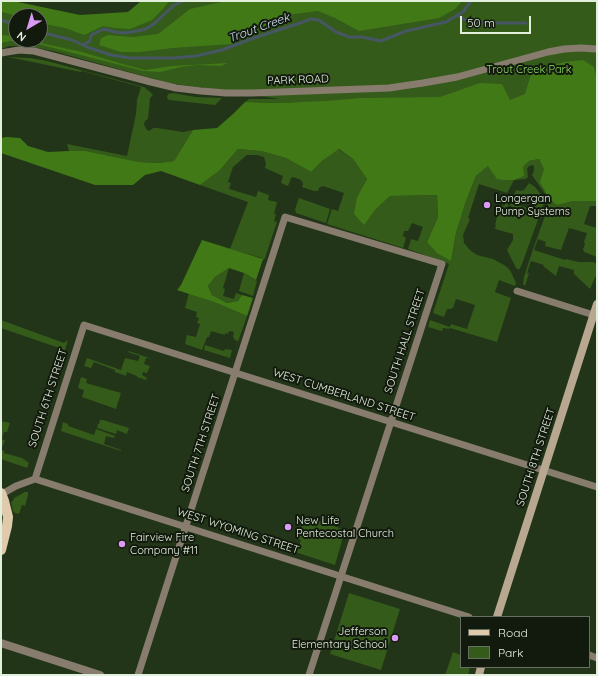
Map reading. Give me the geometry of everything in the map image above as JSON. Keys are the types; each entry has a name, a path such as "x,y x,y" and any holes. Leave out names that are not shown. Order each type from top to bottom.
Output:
{"main road":[{"name":"SOUTH 8TH STREET","path":"497,616 595,315 597,304"},
{"path":"1,494 8,517 1,550"}],"street":[{"name":"PARK ROAD","path":"1,53 19,50 34,51 176,88 207,92 252,93 389,88 457,77 564,49 597,49"},
{"name":"SOUTH 7TH STREET","path":"138,675 285,217 442,264"},
{"name":"SOUTH HALL STREET","path":"309,675 442,264"},
{"path":"517,291 595,315"},
{"name":"WEST CUMBERLAND STREET","path":"84,324 597,487"},
{"name":"SOUTH 6TH STREET","path":"35,479 84,324"},
{"path":"1,494 20,484 35,479"},
{"name":"WEST WYOMING STREET","path":"35,479 466,616"},
{"path":"1,643 100,675"}],"green space":[{"path":"1,1 13,1 46,8 8,8 8,14 1,12"},
{"path":"141,1 169,1 152,20 130,29 103,26 84,35 65,28 48,25 48,8 80,15 128,12"},
{"name":"Trout Creek Park","path":"159,1 597,1 597,156 299,102 245,102 249,99 280,99 169,83 38,48 48,48 48,21 114,23"},
{"path":"226,1 462,1 455,9 439,18 359,31 318,11 294,14 276,20 231,44 140,52 121,52 99,45 101,38 108,35 133,37 158,34 190,9"},
{"name":"Trout Creek Park","path":"1,12 8,14 8,46 1,49"},
{"path":"1,36 8,36 8,41 1,43"},
{"path":"48,45 82,52 145,70 172,66 228,63 221,66 198,65 181,67 160,72 143,71 48,47"},
{"path":"8,57 30,58 47,61 144,87 153,95 150,98 148,119 145,121 144,125 147,130 149,131 153,128 157,128 183,132 193,130 174,161 159,163 139,162 86,151 69,151 67,144 127,156 136,114 137,100 141,87 82,71"},
{"path":"583,60 594,67 596,76 597,203 595,201 574,201 557,205 549,198 540,182 544,169 539,159 529,161 523,167 524,176 514,180 497,179 488,166 476,176 466,201 456,233 451,261 437,253 427,242 438,217 437,195 390,196 375,210 364,225 354,214 357,197 367,179 353,159 339,149 322,161 311,172 286,158 261,151 238,149 219,171 200,185 161,171 145,175 133,185 95,185 1,153 1,138 7,137 20,138 28,146 48,152 86,151 139,162 159,163 174,161 193,130 217,128 245,102 276,103 361,98 440,97 480,83 502,84 510,100 525,94 532,71 564,62"},
{"path":"173,93 196,97 222,98 215,105 169,100 167,98 168,94"},
{"path":"238,149 261,151 286,158 311,172 322,161 338,149 353,159 367,179 357,197 364,224 375,210 390,196 437,195 438,217 427,242 451,261 456,233 476,176 488,166 523,167 529,161 539,159 557,205 574,201 595,201 597,203 597,208 595,206 590,206 584,224 597,228 597,257 584,252 584,242 587,233 569,228 561,250 545,246 546,242 538,239 534,250 565,260 593,262 597,264 597,273 590,289 574,274 574,270 559,266 556,276 543,266 544,265 531,261 525,286 523,284 533,249 548,208 546,195 532,175 534,167 533,165 529,166 527,169 528,177 526,179 514,180 507,193 479,184 468,218 470,219 463,235 464,243 470,250 477,255 493,259 504,265 511,272 516,283 515,286 499,280 495,292 511,298 497,342 450,328 443,328 442,331 428,327 430,320 450,327 451,324 467,329 475,305 456,299 453,308 447,309 444,317 433,313 449,264 408,249 411,239 418,241 423,227 412,223 408,231 404,231 403,236 406,238 403,248 327,224 332,209 338,211 344,193 323,186 319,188 318,191 314,191 302,187 302,181 293,177 291,178 288,186 281,183 283,176 265,168 266,164 264,157 247,155 233,167 228,182 231,183 229,189 256,197 258,191 269,195 268,200 277,202 274,221 277,222 265,258 261,262 262,258 230,249 248,202 200,185 219,171"},
{"path":"529,183 535,187 543,197 544,203 519,270 516,268 507,250 513,240 513,234 495,229 495,225 497,217 500,215 502,206 505,205 506,201 509,202 507,210 511,211 513,207 510,206 511,203 534,210 537,201 514,195 516,190 524,190"},
{"path":"299,198 330,209 326,223 296,213 295,209"},
{"path":"202,240 263,259 256,280 244,273 229,268 215,277 208,286 212,295 227,303 238,301 242,295 253,298 247,316 214,302 177,290 181,285"},
{"path":"229,268 223,288 225,289 223,296 234,299 236,293 242,295 238,301 227,303 212,295 208,286 215,277"},
{"path":"244,273 257,281 253,296 239,291"},
{"path":"189,293 247,316 232,359 238,341 233,337 234,332 229,331 228,334 225,333 225,335 211,331 202,350 185,344 187,335 196,337 200,324 197,323 199,318 196,317 197,312 185,308"},
{"path":"1,320 64,343 68,340 65,350 1,328"},
{"path":"205,345 224,351 225,349 232,350 230,358 204,350"},
{"path":"129,351 152,359 146,358 144,364 150,366 147,373 143,372 142,375 147,378 146,380 127,372 126,376 94,362 91,368 84,366 87,358 121,370 125,358 138,361 140,356 128,352"},
{"path":"81,377 87,379 86,383 121,393 116,409 82,397 84,390 78,388"},
{"path":"100,420 129,428 127,434 117,430 116,434 97,428"},
{"path":"1,421 10,423 7,432 4,432 2,439 5,441 1,449"},
{"path":"63,422 68,424 68,426 94,435 96,429 115,436 114,438 106,436 104,444 121,451 61,431"},
{"path":"1,449 4,453 22,458 29,463 27,468 1,459"},
{"path":"28,492 28,495 25,506 22,505 19,514 15,513 11,502 14,498"},
{"path":"305,516 345,530 335,565 295,552 298,549 301,540 298,539"},
{"path":"349,593 400,609 381,670 330,654"},
{"path":"453,652 460,655 460,668 470,668 468,675 445,675"}],"waterway":[{"path":"83,45 90,41 91,35 104,29 125,33 146,29 155,23 173,6 185,1"},
{"name":"Trout Creek","path":"48,34 72,40 111,55 130,58 172,58 196,56 222,50 311,19 319,20 336,32 349,37 362,37 381,41 406,31 446,22 463,12 471,1"},
{"path":"457,15 474,23 526,23"},
{"name":"Trout Creek","path":"1,20 8,22"}],"place":[{"name":"Longergan Pump Systems","path":"487,205"},
{"name":"New Life Pentecostal Church","path":"288,527"},
{"name":"Fairview Fire Company #11","path":"122,544"},
{"name":"Jefferson Elementary School","path":"395,638"}]}
